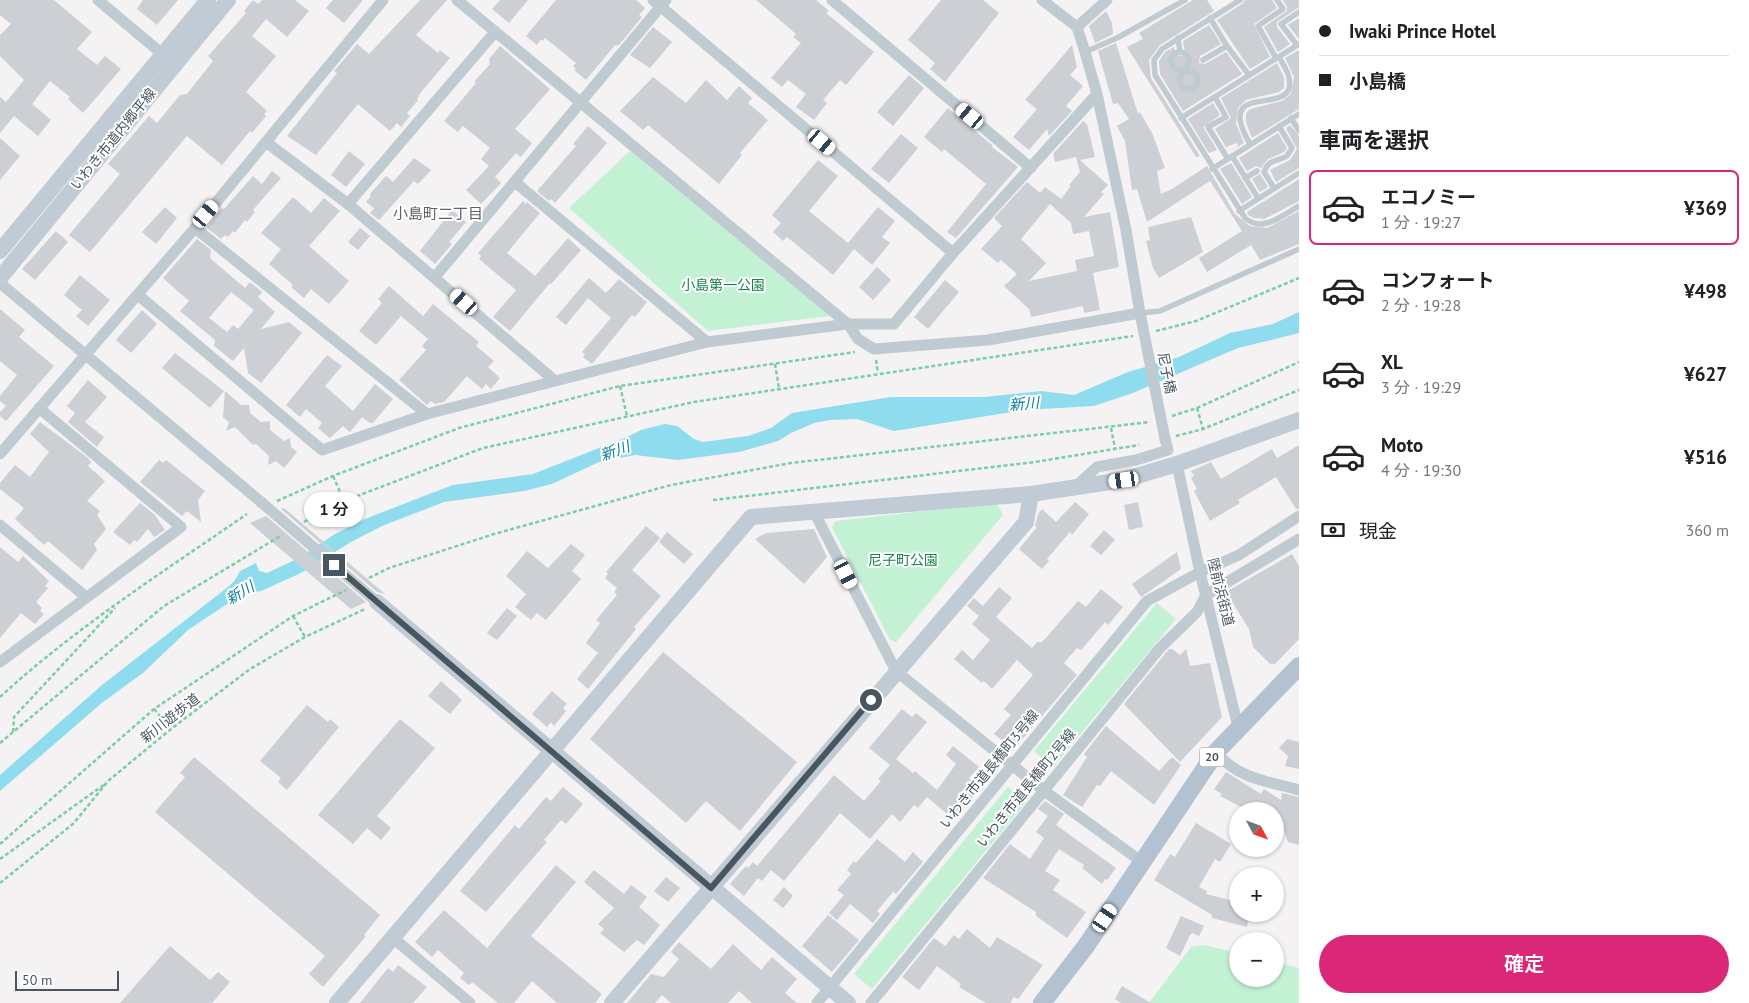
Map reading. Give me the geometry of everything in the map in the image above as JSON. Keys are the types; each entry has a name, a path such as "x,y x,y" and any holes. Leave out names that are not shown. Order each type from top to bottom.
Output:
{"main road":[{"name":"20","path":"1042,1003 1086,946 1216,752 1238,727 1296,673"}],"street":[{"path":"98,0 168,59"},
{"name":"いわき市道内郷平線","path":"0,278 168,59 208,0"},
{"name":"いわき市道内郷平線","path":"0,251 168,59 228,0"},
{"path":"0,454 195,228 383,0"},
{"path":"457,0 848,324 858,339 874,349 988,340 1140,313"},
{"path":"832,0 1031,168"},
{"path":"1042,0 1076,27 1106,0"},
{"path":"435,277 582,103 660,2 953,253"},
{"name":"尼子橋","path":"1076,27 1097,94 1126,230 1165,439"},
{"path":"348,204 495,32"},
{"path":"138,295 322,450 427,414 707,342 848,324 894,324 953,253 1097,94"},
{"path":"266,142 348,204 554,380"},
{"path":"515,182 707,342"},
{"path":"195,228 427,414"},
{"path":"0,283 261,502 848,1003"},
{"path":"0,662 181,527 39,408"},
{"path":"337,1003 751,517 814,510 1030,494 1124,480 1177,464 1299,420"},
{"path":"1074,488 1096,467 1136,460 1168,450 1165,439"},
{"name":"陸前浜街道","path":"1177,464 1200,572 1238,727"},
{"path":"612,1003 1026,522 1030,494"},
{"path":"814,510 896,671 1043,790 1142,862"},
{"name":"いわき市道長橋町3号線","path":"817,1003 1148,601 1200,572 1239,555 1299,516"},
{"path":"0,526 86,597"},
{"path":"1206,594 1299,539"},
{"name":"いわき市道長橋町2号線","path":"871,1003 1160,648 1197,612 1206,594"},
{"path":"1216,752 1227,766 1245,775 1299,790"},
{"path":"392,937 470,1003"}],"lane":[{"path":"1085,52 1117,38 1185,0"},
{"path":"1240,0 1178,38 1157,54 1153,68 1155,75 1239,211 1252,224 1261,226 1299,206"},
{"path":"1250,144 1241,130 1240,114 1243,108 1251,102 1273,101 1281,98 1290,85 1289,77 1258,26 1283,9 1277,0"},
{"path":"1181,118 1298,45 1281,24 1299,12"},
{"path":"1210,18 1227,46 1249,75"},
{"path":"1178,38 1180,52"},
{"path":"1203,60 1227,46"},
{"path":"1180,52 1189,59 1188,65 1183,71 1176,70 1170,62 1174,54 1180,52"},
{"path":"1215,97 1226,117 1208,127 1246,178 1258,198"},
{"path":"1212,169 1299,114"},
{"path":"1291,118 1299,131"},
{"path":"1274,188 1264,172 1266,166 1271,161 1287,156 1292,148 1279,126"},
{"path":"1246,178 1257,171"},
{"path":"1239,211 1299,173"},
{"path":"1140,313 1160,311 1299,250"}],"path":[{"path":"1153,332 1196,321 1299,278"},
{"path":"298,526 331,506 482,448 694,402 1136,336"},
{"path":"276,502 332,476 459,428 620,386 874,349"},
{"path":"1164,418 1197,408 1299,362"},
{"path":"775,364 779,388"},
{"path":"620,386 627,416"},
{"path":"1165,439 1203,429 1299,390"},
{"path":"1197,408 1203,429"},
{"path":"363,581 389,568 494,534 671,485 791,464 1111,428 1156,421"},
{"path":"1111,428 1115,449"},
{"path":"713,500 1035,462 1140,444"},
{"path":"332,476 344,501"},
{"path":"0,697 34,666 120,602 247,514"},
{"path":"0,742 164,606 289,531"},
{"path":"0,844 154,709 293,616 354,586"},
{"path":"13,732 14,717 120,602"},
{"name":"新川遊歩道","path":"0,883 74,823 108,781 171,729 250,669 377,602"},
{"path":"293,616 306,638"},
{"path":"154,709 171,729"},
{"path":"0,858 108,781"}],"green space":[{"name":"小島第一公園","path":"630,151 830,316 708,331 569,208"},
{"name":"尼子町公園","path":"997,503 1003,515 896,642 890,640 832,527 836,521"},
{"path":"1157,603 1176,619 1053,767 1034,751"},
{"path":"1008,787 1026,802 872,989 854,974"},
{"path":"1204,945 1229,951 1229,987 1284,987 1284,964 1299,968 1299,1003 1149,1003 1191,947"}],"water":[{"name":"新川","path":"1299,312 1299,333 1238,348 1133,393 1094,406 1024,410 894,431 857,419 830,420 814,423 778,441 739,452 678,460 635,455 599,462 552,484 524,491 444,502 382,526 351,542 301,573 261,591 249,593 227,604 188,630 143,673 103,702 0,791 0,775 102,685 228,587 240,571 256,563 259,571 267,573 299,558 335,534 365,519 453,485 533,474 641,430 665,424 677,426 694,439 703,442 748,436 771,428 792,413 891,397 984,397 1041,391 1074,395 1128,372 1179,357 1230,333 1273,324"}],"building":[{"path":"0,0 54,0 92,32 77,49 97,65 105,56 121,69 83,113 68,99 70,97 50,81 32,104 51,120 38,136 14,116 0,133 0,97 6,102 24,80 0,56 0,35 11,24 0,15"},
{"path":"143,0 178,0 157,25 137,9"},
{"path":"253,0 258,4 262,0 295,0 309,11 287,37 266,19 252,36 276,56 246,92 267,111 264,114 266,116 252,133 250,131 222,165 187,136 90,252 69,235 120,174 108,164 149,116 157,123 180,95 187,94 213,61 208,56 246,13 244,11"},
{"path":"333,0 363,0 344,23 326,8"},
{"path":"420,0 447,0 416,35 438,53 440,50 450,58 421,92 418,100 407,113 410,116 401,127 397,123 390,131 358,104 316,155 287,136 337,73 334,71 357,44 369,54"},
{"path":"500,0 528,0 509,23 492,9"},
{"path":"556,0 636,0 645,8 639,15 642,17 618,46 615,45 586,80 574,70 576,69 573,66 576,63 545,38 543,41 541,39 537,45 526,36"},
{"path":"756,0 816,0 829,11 826,13 874,52 846,85 840,80 823,100 827,103 814,120 796,107 806,94 788,80 782,87 771,78 801,43 793,37 796,34"},
{"path":"941,0 983,0 999,13 945,82 930,69 935,63 908,40"},
{"path":"1193,0 1207,0 1214,11 1160,45 1149,60 1151,78 1200,156 1196,157 1127,47 1143,39 1139,33"},
{"path":"1245,0 1272,0 1277,8 1254,24 1270,57 1250,69 1217,20 1242,4"},
{"path":"1283,0 1299,0 1299,7 1277,22 1277,27 1290,44 1278,52 1264,27 1287,11"},
{"path":"1106,11 1112,23 1113,34 1095,43 1089,26"},
{"path":"1299,18 1299,39 1288,25"},
{"path":"1209,25 1221,44 1200,56 1199,63 1205,64 1226,52 1242,74 1183,111 1160,74 1159,61 1165,52 1174,47 1177,55 1182,56 1185,52 1183,41"},
{"path":"653,27 672,42 650,68 630,55"},
{"path":"1116,43 1138,114 1140,112 1153,135 1165,168 1157,171 1161,194 1207,166 1235,214 1250,226 1267,228 1299,211 1299,244 1260,260 1251,245 1207,272 1199,258 1242,231 1210,181 1147,222 1137,189 1132,190 1125,141 1117,126 1129,119 1118,103 1113,104 1098,51"},
{"path":"1072,45 1077,67 1070,75 1083,86 1066,106 1072,111 1049,136 1047,129 1029,150 1013,137 1037,109 1025,100"},
{"path":"500,46 550,89 515,129 532,143 521,157 516,153 495,177 501,183 481,204 466,190 489,166 481,159 490,148 463,126 458,132 444,121 476,83 474,82 490,64 489,59"},
{"path":"1299,50 1299,109 1252,138 1246,123 1246,113 1250,109 1282,101 1291,94 1294,77 1285,58"},
{"path":"1277,63 1284,77 1284,88 1279,92 1246,100 1238,108 1236,124 1244,143 1229,152 1238,146 1237,143 1226,147 1215,129 1231,118 1221,98"},
{"path":"909,75 924,88 893,126 877,112"},
{"path":"653,77 686,103 706,80 727,100 739,86 752,98 748,103 768,120 740,153 742,155 719,184 648,125 643,130 620,111"},
{"path":"1213,103 1220,115 1203,127 1217,150 1209,153 1188,119"},
{"path":"948,108 1018,167 956,238 947,232 986,184 944,149 942,152 924,137"},
{"path":"1083,121 1087,124 1095,157 1080,160 1108,185 1101,192 1104,194 1084,217 1110,212 1119,267 1093,273 1100,310 1084,313 1083,306 1031,317 1029,309 1004,286 1017,274 1001,260 998,263 981,249 1002,226 994,218 1027,182 1040,193 1045,187 1061,199 1071,186 1069,185 1080,172 1076,157 1055,162 1053,154","holes":["1050,204 1071,223 1073,234 1089,231 1094,256 1075,260 1077,271 1029,281 1046,263 1021,239"]},
{"path":"1290,125 1299,136 1299,168 1276,182 1270,170 1290,160 1297,149 1286,128"},
{"path":"588,126 607,143 555,203 551,199 549,201 537,191 576,146 573,144"},
{"path":"1278,133 1287,148 1284,152 1268,159 1261,168 1256,166 1247,171 1239,158"},
{"path":"901,134 918,148 889,183 871,169"},
{"path":"0,138 20,156 0,180"},
{"path":"349,151 365,164 346,187 331,175"},
{"path":"414,158 431,170 418,184 414,181 379,220 370,213 374,208 366,202 371,196 370,194 386,176 393,182"},
{"path":"818,160 838,176 809,211 848,243 878,207 895,221 882,237 890,243 872,265 854,249 833,275 787,237 783,241 773,232 781,223 772,215"},
{"path":"1231,163 1252,197 1242,204 1220,169"},
{"path":"272,171 281,178 253,210 255,212 247,222 245,220 235,233 233,231 228,237 225,235 221,239 207,228 222,208 224,209 253,176 262,184"},
{"path":"1260,174 1268,187 1260,192 1252,179"},
{"path":"1299,179 1299,201 1264,219 1248,215 1247,212"},
{"path":"293,197 311,213 324,198 340,211 309,246 349,281 329,304 311,289 304,298 291,287 293,285 269,264 281,249 261,233"},
{"path":"523,201 540,213 507,253 535,276 568,238 581,250 550,283 510,331 493,317 516,290 479,259 481,256 478,253"},
{"path":"165,207 177,218 156,244 142,232"},
{"path":"452,210 466,222 449,242 452,244 435,264 420,251"},
{"path":"1191,217 1203,252 1159,278 1153,268 1146,241 1150,240 1148,227"},
{"path":"360,228 370,236 358,250 348,242"},
{"path":"56,231 68,242 35,280 22,269"},
{"path":"197,239 211,250 210,257 212,260 245,288 250,282 262,292 258,297 275,312 261,329 289,322 302,333 261,383 248,373 244,348 233,361 214,346 215,340 180,311 189,301 163,278","holes":["231,292 254,310 238,329 233,325 227,332 209,318"]},
{"path":"877,267 891,280 873,300 859,287"},
{"path":"80,275 110,300 88,326 76,316 82,310 64,295"},
{"path":"589,278 606,293 619,279 647,302 635,317 632,315 592,364 583,357 585,354 582,352 611,318 588,298 566,325 556,317"},
{"path":"945,280 959,292 928,329 914,317"},
{"path":"389,286 423,316 433,304 479,342 476,346 494,361 488,367 500,378 491,389 486,384 482,389 467,376 444,402 435,404 431,401 427,405 399,380 426,350 422,346 428,339 401,316 376,345 359,331 382,303 378,299"},
{"path":"0,309 25,330 19,337 54,366 6,421 0,416 0,412 6,406 0,401 0,396 17,375 0,361"},
{"path":"142,310 157,324 131,353 116,340"},
{"path":"175,353 224,391 210,408 162,368"},
{"path":"327,355 342,366 325,386 353,411 375,384 393,399 373,423 362,417 350,432 343,426 330,438 318,428 322,423 306,409 300,417 286,405"},
{"path":"88,380 107,397 85,422 104,437 97,447 68,422 75,413 67,406"},
{"path":"225,391 241,405 249,405 250,413 261,422 270,421 270,430 284,441 290,438 291,447 297,452 284,468 276,461 268,465 269,456 256,444 253,445 235,427 226,431 229,422 223,417"},
{"path":"40,422 88,458 91,462 88,466 105,481 87,501 100,511 97,515 106,529 94,544 97,550 82,570 48,541 44,545 15,519 24,508 0,489 0,483 15,465 30,477 49,452 30,434"},
{"path":"1299,445 1299,509 1296,509 1276,477 1238,500 1240,503 1210,521 1194,491 1197,489 1191,478 1194,476 1191,471 1211,462 1221,479 1272,449 1277,458"},
{"path":"159,460 163,463 166,460 205,491 198,500 201,522 187,511 182,516 140,482"},
{"path":"1075,502 1089,514 1072,535 1070,532 1047,559 1049,561 1042,569 1019,549 1037,527 1035,526 1038,514 1042,509 1056,522"},
{"path":"1138,502 1143,527 1129,530 1124,505"},
{"path":"140,503 155,515 165,530 154,537 148,529 137,542 134,540 130,545 113,532"},
{"path":"284,508 385,594 377,592 281,509"},
{"path":"266,516 366,602 351,609 250,523"},
{"path":"646,526 660,538 632,570 661,596 634,627 636,629 588,689 577,679 598,653 586,643 600,623 596,620 617,595 614,592 617,588 605,578 608,574 606,572"},
{"path":"814,529 827,557 804,584 755,539 766,533"},
{"path":"1104,530 1115,540 1101,555 1090,546"},
{"path":"667,532 693,554 684,564 659,542"},
{"path":"571,544 585,555 572,571 581,579 546,620 537,613 531,620 515,607 526,594 506,576 527,551 548,568"},
{"path":"0,547 18,562 23,556 49,581 45,586 48,588 36,602 42,608 40,611 44,614 35,624 21,613 0,638"},
{"path":"1177,552 1181,569 1141,597 1132,584"},
{"path":"1292,554 1299,566 1299,639 1275,664 1270,664 1253,647 1249,629 1226,592"},
{"path":"999,587 1012,598 996,617 1032,648 1038,641 1040,643 1045,639 1078,601 1086,607 1101,589 1123,607 1108,625 1105,622 1081,650 1077,648 1064,663 1077,675 1013,750 994,734 1011,715 1004,709 1033,675 1017,660 992,689 954,659 962,650 973,660 990,640 972,624 979,616 967,606 974,598 983,606"},
{"path":"507,608 517,616 497,640 487,633"},
{"path":"1169,649 1180,655 1186,649 1190,666 1210,663 1222,717 1180,762 1124,704"},
{"path":"663,652 797,762 740,831 706,801 686,823 590,739"},
{"path":"441,681 462,700 450,714 428,696"},
{"path":"552,691 567,704 563,708 566,711 554,726 551,722 547,727 532,714"},
{"path":"307,705 328,722 330,719 339,727 287,790 278,782 281,778 260,761"},
{"path":"902,709 912,717 916,713 927,722 896,759 913,773 915,771 937,790 956,764 946,755 953,746 979,767 969,778 979,790 953,819 927,797 918,808 914,805 900,822 892,814 870,839 840,813 784,881 771,870 762,881 758,878 744,896 730,884 746,866 748,868 753,862 757,866 834,775 864,801 881,781 878,779 890,765 869,748"},
{"path":"400,719 435,748 377,816 391,828 381,840 367,828 353,844 318,815"},
{"path":"1106,726 1159,771 1172,757 1181,765 1154,805 1111,771 1100,786 1097,785 1082,807 1063,795 1087,757 1084,754"},
{"path":"1287,739 1299,742 1299,769 1285,766 1288,756 1279,748"},
{"path":"194,757 380,915 364,935 366,936 323,987 309,974 325,956 155,812 185,777 180,773"},
{"path":"1226,772 1261,794 1264,789 1281,800 1282,793 1299,797 1299,845 1288,842 1284,831 1284,802 1232,802 1220,796 1222,794 1214,789"},
{"path":"563,787 583,804 566,824 561,820 544,840 547,842 486,912 460,891 515,825 519,829 546,797 551,801"},
{"path":"1045,801 1064,814 1056,825 1116,868 1102,884 1082,868 1084,865 1059,849 1045,871 1060,880 1053,890 1086,912 1067,938 1036,916 1036,912 983,878 1010,844 1030,859 1044,838 1036,832 1048,816 1038,809"},
{"path":"1196,823 1229,843 1229,847 1220,862 1215,859 1199,887 1207,891 1206,894 1229,900 1229,922 1248,922 1247,927 1212,918 1212,915 1154,880 1170,854 1175,857"},
{"path":"877,839 905,862 913,852 923,862 896,894 893,892 877,911 880,914 873,923 850,904 837,920 829,913 844,895 837,890 851,874 847,870 854,861 856,863"},
{"path":"556,865 576,882 531,936 602,994 595,1003 557,1003 532,981 514,1003 498,1003 472,982 469,985 460,978 464,973 438,950 432,957 415,942 444,910 487,948"},
{"path":"594,870 624,894 631,885 647,897 639,907 660,925 644,945 637,940 624,952 600,933 604,929 598,924 614,908 584,882"},
{"path":"666,877 680,888 668,902 654,891"},
{"path":"784,887 793,896 783,908 773,900"},
{"path":"828,915 859,940 832,972 802,946"},
{"path":"1181,916 1204,926 1199,936 1192,933 1190,935 1180,956 1166,948"},
{"path":"967,929 990,948 997,937 1043,965 1018,999 1014,997 1010,1003 986,1003 959,987 961,984 937,966 919,990 902,977 934,938 945,946 954,935 959,939"},
{"path":"679,942 711,969 733,944 761,970 772,957 797,979 785,993 797,1003 752,1003 739,991 728,1003 671,1003 662,995 655,1003 627,1003 651,974 664,977 679,959 671,952"},
{"path":"170,946 210,980 218,972 230,982 212,1003 120,1003"},
{"path":"398,965 427,987 413,1003 360,1003 388,968 393,972"},
{"path":"1122,986 1151,1003 1121,1003 1115,999"}],"district":[{"name":"小島町二丁目","path":"438,214"}],"route":[{"path":"334,565 711,888 871,700"}]}
